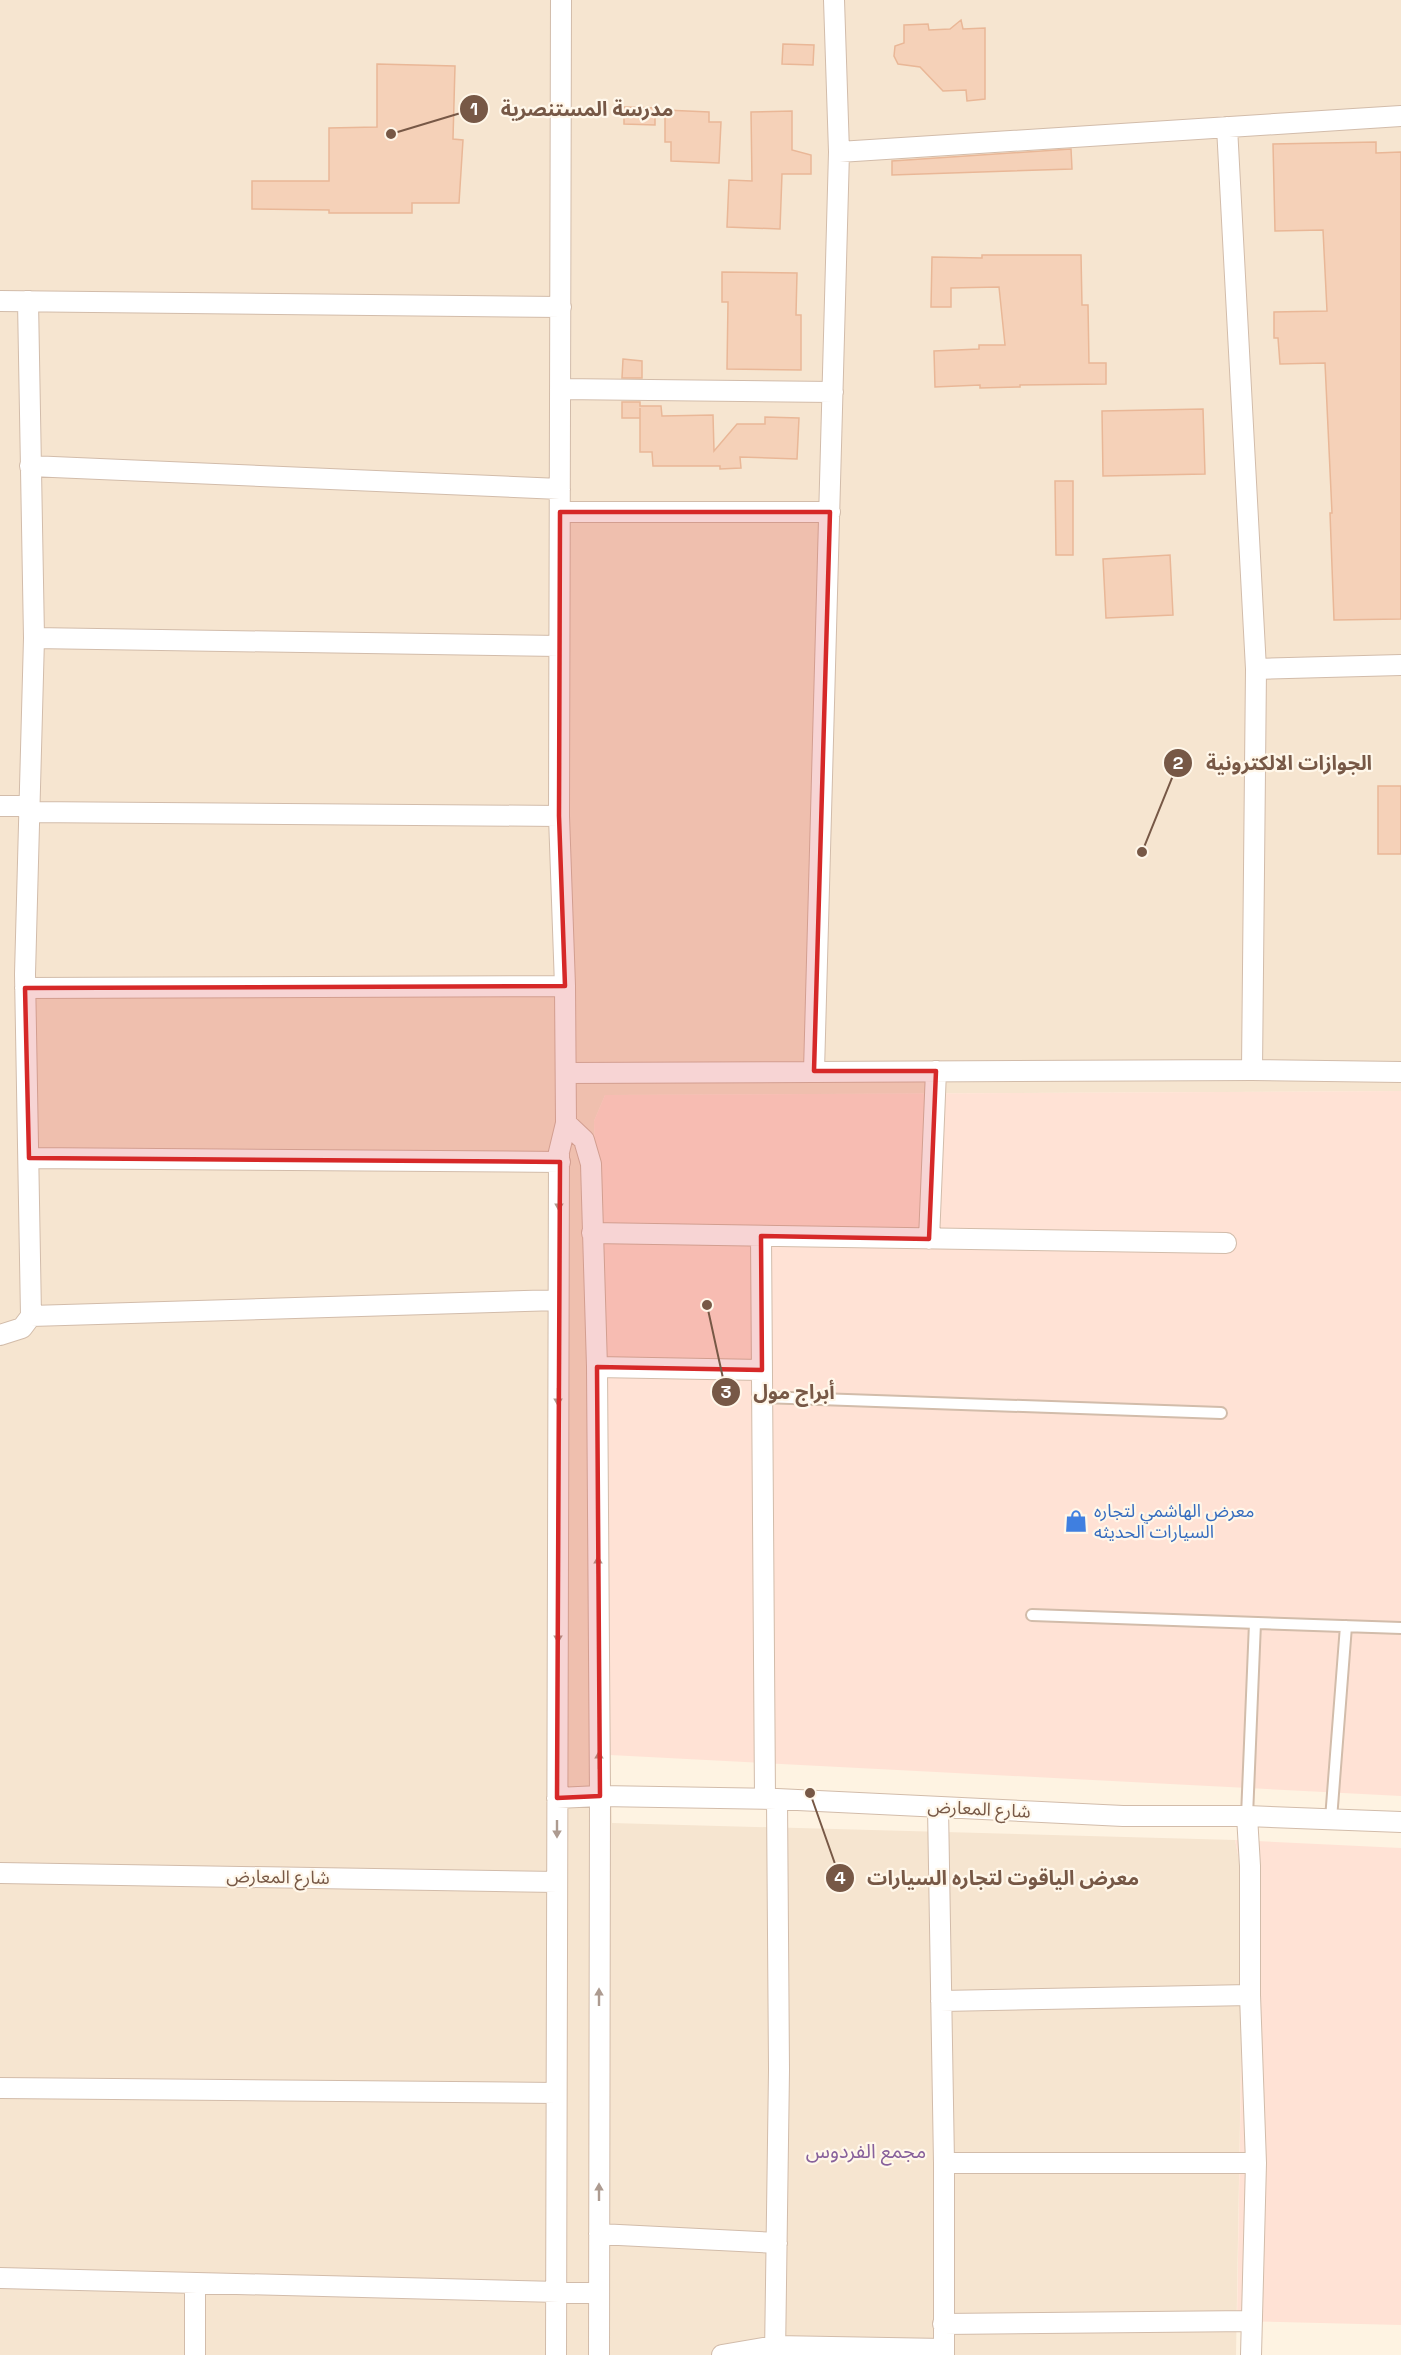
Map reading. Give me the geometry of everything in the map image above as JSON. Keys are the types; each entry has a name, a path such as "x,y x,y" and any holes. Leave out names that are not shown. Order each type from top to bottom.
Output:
{"street":[{"path":"556,2355 558,1300 560,1142 566,1123 565,986 559,816 561,0"},
{"path":"814,1071 839,152 834,0"},
{"path":"839,152 1401,116"},
{"path":"1227,127 1257,669 1252,1070"},
{"path":"0,301 561,307"},
{"path":"0,1335 22,1328 31,1316 25,988 34,638 28,301"},
{"path":"560,388 833,392"},
{"path":"30,466 560,489"},
{"path":"560,512 830,512"},
{"path":"34,638 560,646"},
{"path":"1257,669 1401,665"},
{"path":"0,806 28,809 559,816"},
{"path":"25,988 565,986"},
{"path":"566,1073 1252,1070 1401,1072"},
{"path":"929,1239 936,1071"},
{"path":"566,1123 584,1140 591,1164 597,1367 600,1796 599,2355"},
{"path":"29,1158 560,1162"},
{"path":"592,1233 1226,1243"},
{"path":"761,1236 762,1397 779,2070 775,2350"},
{"path":"31,1316 558,1300"},
{"path":"597,1367 762,1370"},
{"name":"شارع المعارض","path":"557,1798 600,1796 771,1799 1123,1816 1247,1816 1401,1822"},
{"path":"722,2355 775,2350 944,2352 944,2163 938,1807"},
{"path":"1247,1816 1256,2163 1251,2355"},
{"name":"شارع المعارض","path":"0,1873 557,1882"},
{"path":"941,2001 1250,1995"},
{"path":"0,2088 556,2093"},
{"path":"944,2163 1256,2163"},
{"path":"599,2234 777,2243"},
{"path":"0,2278 599,2293"},
{"path":"195,2283 195,2355"},
{"path":"943,2324 1252,2321"}],"lane":[{"path":"762,1397 1221,1413"},
{"path":"1032,1615 1401,1628"},
{"path":"1247,1816 1255,1623"},
{"path":"1330,1819 1346,1626"}],"highlighted area":[{"path":"560,512 830,512 814,1071 936,1071 929,1239 761,1236 762,1370 597,1367 600,1796 557,1798 560,1162 29,1158 25,988 565,986 559,816"}],"shaded area":[{"path":"0,0 1401,0 1401,1091 605,1095 594,1121 612,1823 1235,1840 1244,1885 1236,2355 0,2355"},
{"path":"1401,1091 1401,1796 610,1755 594,1121 605,1095"},
{"path":"1235,1840 1401,1848 1401,2325 1237,2321 1244,1885"}],"building":[{"path":"961,20 963,29 985,28 985,99 967,101 966,90 943,91 920,67 898,64 894,56 895,46 904,43 904,25 928,24 929,30 950,29"},
{"path":"783,44 814,45 813,65 782,64"},
{"path":"377,64 455,66 453,139 463,140 459,203 412,203 412,213 329,213 329,210 252,209 252,181 329,181 329,128 377,127"},
{"path":"624,107 655,108 655,125 624,124"},
{"path":"665,110 709,112 709,122 721,122 719,163 671,161 671,142 665,142"},
{"path":"792,111 792,150 811,155 811,174 782,174 780,229 727,227 729,180 752,181 751,112"},
{"path":"1376,142 1376,153 1401,152 1401,619 1334,620 1325,363 1280,364 1278,338 1274,338 1274,312 1327,311 1323,230 1275,231 1273,144"},
{"path":"1071,149 1072,169 892,175 892,161"},
{"path":"982,255 1081,255 1082,305 1088,305 1089,363 1106,363 1106,384 935,387 934,351 979,349 979,345 1005,345 999,287 951,288 951,307 931,307 932,257 982,258"},
{"path":"722,272 797,273 796,315 801,315 801,370 727,369 728,302 722,302"},
{"path":"623,359 642,361 642,378 622,378"},
{"path":"622,402 640,402 640,406 661,406 662,416 713,415 714,451 737,424 765,424 765,417 799,418 797,459 740,457 741,468 653,466 652,452 640,452 640,418 622,418"},
{"path":"1203,409 1205,474 1103,476 1102,411"},
{"path":"1055,481 1073,481 1073,555 1056,555"},
{"path":"1170,555 1173,615 1106,618 1103,559"},
{"path":"1378,786 1401,786 1401,854 1378,854"}],"place":[{"name":"مدرسة المستنصرية","path":"391,134"},
{"name":"الجوازات الالكترونية","path":"1142,852"},
{"name":"أبراج مول","path":"707,1305"},
{"name":"معرض الهاشمي لتجاره السيارات الحديثه","path":"1076,1521"},
{"name":"معرض الياقوت لتجاره السيارات","path":"810,1793"}],"district":[{"name":"مجمع الفردوس","path":"866,2151"}]}
